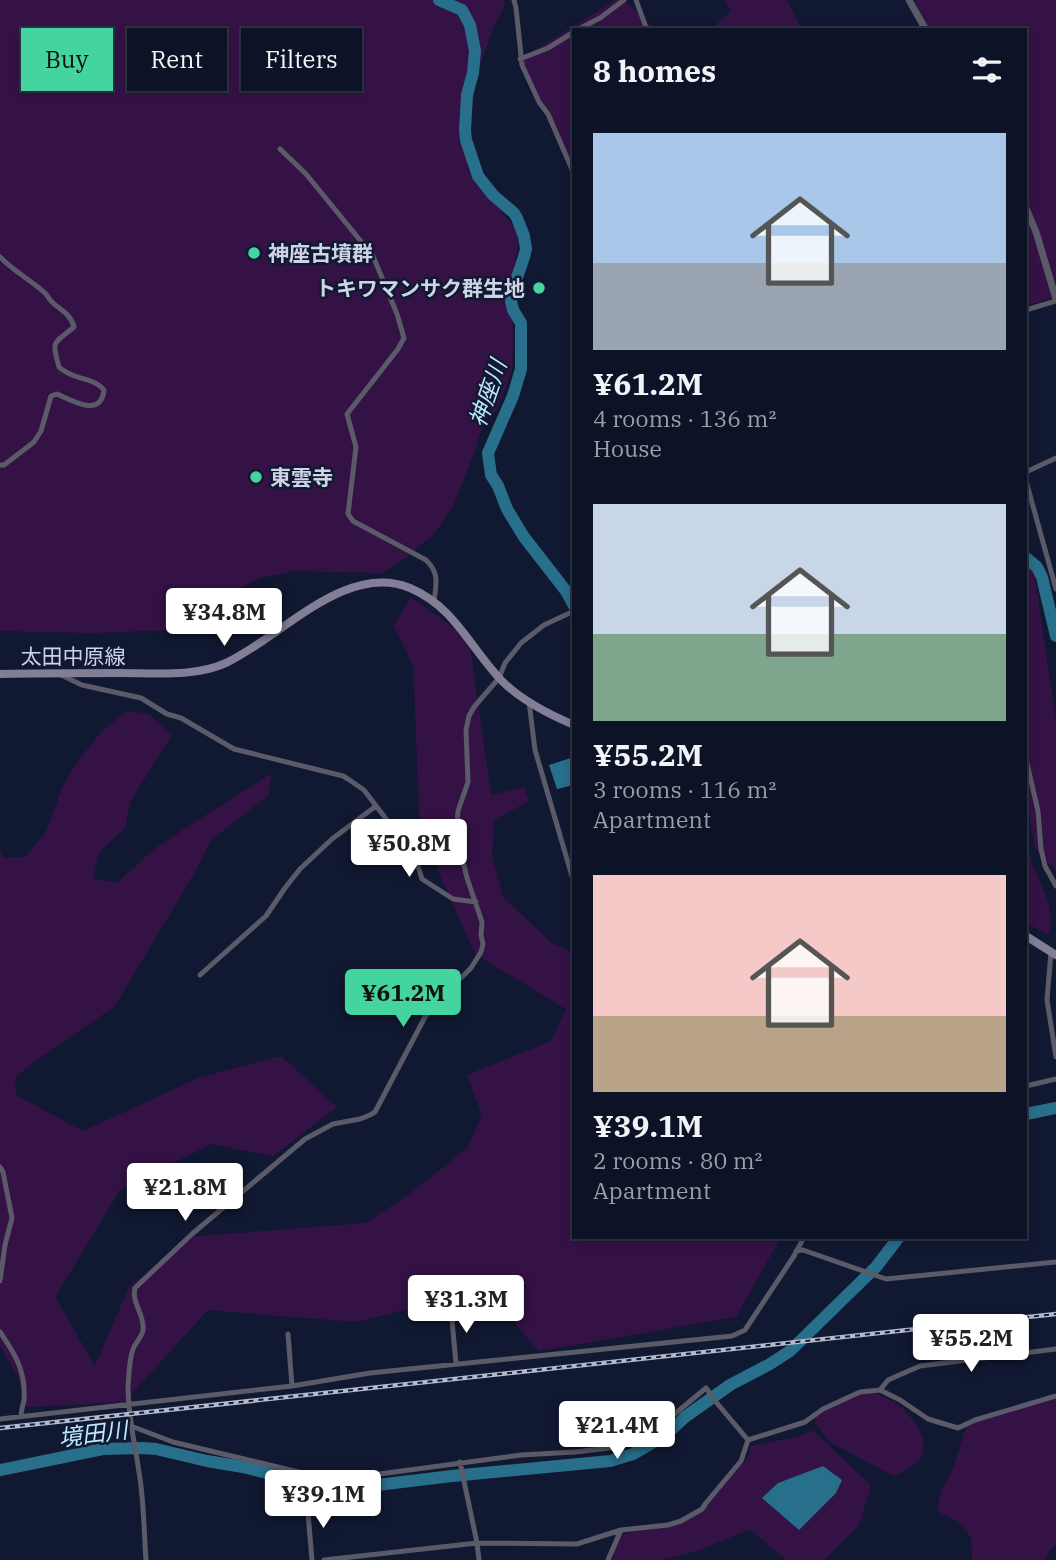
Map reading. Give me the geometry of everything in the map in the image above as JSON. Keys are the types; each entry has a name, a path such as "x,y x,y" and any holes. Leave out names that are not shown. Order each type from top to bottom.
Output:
{"main road":[{"name":"太田中原線","path":"0,674 208,670 240,656 319,603 346,590 372,583 393,583 408,587 434,601 450,615 499,678 529,702 572,724"},
{"path":"1027,937 1053,953"}],"street":[{"path":"514,0 520,59 528,81 552,122 572,169"},
{"path":"581,28 624,0"},
{"path":"636,0 646,28"},
{"path":"909,0 925,28"},
{"path":"520,59 548,48 572,33"},
{"path":"280,149 306,174 373,256 397,314 404,338 347,414 356,447 348,514 353,522 426,560 433,567 437,576 434,601"},
{"path":"1027,210 1037,232 1056,300 1027,310"},
{"path":"0,257 45,293 73,321 74,327 55,344 54,351 59,367 71,375 93,381 104,390 99,403 91,406 57,394 51,396 41,431 34,442 4,465 0,465"},
{"path":"1027,472 1056,458"},
{"path":"1027,485 1056,589"},
{"path":"146,1560 141,1480 131,1426 128,1386 131,1358 143,1329 135,1288 192,1234 305,1139 333,1124 375,1112 433,1005 471,968 484,944 481,935 482,922 458,841 458,811 468,782 466,730 469,716 499,678 505,663 521,643 544,625 572,612"},
{"path":"59,674 82,685 141,698 243,753 342,776 364,790 415,856 422,879 453,899 476,902"},
{"path":"529,702 535,750 572,876"},
{"path":"1027,763 1038,811 1045,866 1056,886"},
{"path":"200,975 266,916 300,869 332,839 376,806"},
{"path":"1053,953 1047,1000 1056,1056"},
{"path":"1027,1086 1056,1079"},
{"path":"0,1167 12,1218 0,1281"},
{"path":"0,1419 292,1386 370,1373 732,1336 745,1329 803,1239"},
{"path":"796,1251 803,1250 886,1279 1056,1262"},
{"path":"451,1309 456,1364"},
{"path":"0,1332 21,1366 24,1402 21,1416"},
{"path":"288,1334 292,1386"},
{"path":"880,1390 888,1380 920,1366 1056,1349"},
{"path":"131,1426 173,1442 307,1474 356,1477 521,1455 618,1447 638,1440 665,1422 706,1388 748,1440"},
{"path":"748,1440 805,1422 823,1409 860,1392 880,1390 901,1399 928,1419 958,1428 975,1420 1056,1396"},
{"path":"324,1560 477,1543 577,1544 621,1530 668,1525 702,1509 741,1461 748,1440"},
{"path":"460,1462 479,1560"},
{"path":"307,1502 312,1560"},
{"path":"608,1560 621,1530"}],"shaded area":[{"path":"0,0 504,0 504,7 493,28 475,80 467,170 520,234 512,281 512,371 497,410 484,421 454,504 435,533 382,573 293,571 259,578 208,608 188,624 170,630 92,633 0,631"},
{"path":"616,0 624,0 654,28 572,28 572,169 520,59"},
{"path":"724,0 787,0 801,28 712,28 731,11"},
{"path":"915,0 1056,0 1056,299 1055,297 1027,306 1027,28 927,28"},
{"path":"1027,567 1034,573 1056,719 1056,870 1035,848 1027,803"},
{"path":"411,597 469,639 491,795 524,787 529,801 494,820 492,855 503,897 552,943 572,953 572,1239 780,1239 736,1317 539,1351 487,1292 356,1322 208,1310 124,1402 26,1407 17,1374 0,1346 0,850 3,858 25,857 46,832 63,786 78,761 103,730 128,711 149,714 172,735 130,802 125,828 99,852 93,878 117,883 153,850 271,774 269,795 211,840 114,1007 15,1077 16,1095 83,1131 198,1078 281,1056 337,1107 273,1156 211,1144 120,1190 55,1297 95,1366 129,1287 188,1237 366,1223 411,1193 468,1147 482,1115 467,1075 551,1041 566,1009 475,954 420,830 413,666 394,626"},
{"path":"1027,832 1031,859 1048,904 1051,924 1049,935 1027,924"},
{"path":"874,1392 892,1401 912,1418 924,1444 921,1457 912,1466 894,1476 831,1443 815,1423 816,1414 841,1397"},
{"path":"1056,1396 1056,1545 1045,1560 972,1560 971,1537 957,1521 937,1511 941,1491 953,1469 967,1424"},
{"path":"812,1430 871,1485 859,1526 824,1560 786,1560 750,1529 700,1550 660,1560 612,1560 619,1535 681,1521 702,1509 748,1458 750,1446 797,1437"}],"water":[{"path":"572,758 572,785 557,789 549,765"},
{"path":"823,1466 842,1480 836,1493 799,1530 762,1498 778,1483"}],"waterway":[{"name":"神座川","path":"439,0 462,10 470,25 475,51 467,95 465,130 478,176 493,195 514,213 524,236 526,249 511,301 521,323 521,369 513,396 488,453 491,475 524,537 572,602"},
{"path":"1027,559 1037,567 1042,577 1056,636"},
{"path":"1027,1114 1056,1108"},
{"name":"境田川","path":"0,1470 103,1449 142,1448 243,1467 327,1488 344,1489 610,1461 633,1454 667,1434 685,1417 730,1385 790,1351 876,1267 897,1239"}],"railway":[{"path":"0,1428 1056,1314"}],"place":[{"name":"神座古墳群","path":"254,253"},
{"name":"トキワマンサク群生地","path":"539,288"},
{"name":"東雲寺","path":"256,477"}]}
